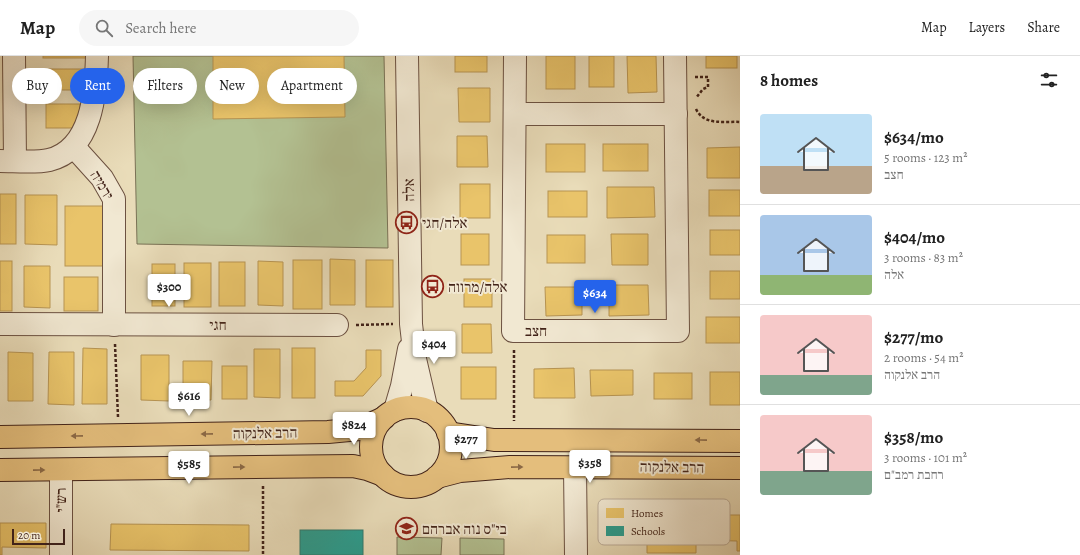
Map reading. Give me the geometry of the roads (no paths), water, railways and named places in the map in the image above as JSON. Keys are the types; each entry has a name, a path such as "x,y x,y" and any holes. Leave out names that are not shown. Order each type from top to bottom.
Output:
{"main road":[{"path":"0,470 353,466 367,468 383,475 393,482 410,487 422,485 437,477 445,467 451,444 448,433 442,422 427,411 416,408 402,408 390,414 373,434 371,446 373,459 383,475"},
{"name":"הרב אלנקוה","path":"0,437 328,432 360,428 372,424 390,414"},
{"name":"הרב אלנקוה","path":"448,433 494,440 515,441 740,441"},
{"name":"הרב אלנקוה","path":"437,477 460,471 485,469 575,467 740,468"}],"street":[{"path":"14,56 8,161 48,160 65,155 74,147 88,121 96,87 97,56"},
{"name":"אלה","path":"407,56 412,324 415,359 427,411"},
{"name":"חצב","path":"515,56 513,331 678,331 676,67"},
{"path":"515,114 676,114"},
{"name":"ירמיה","path":"74,147 102,178 114,199 114,325"},
{"name":"חגי","path":"0,324 337,325"},
{"name":"אלה","path":"390,414 408,358 412,324"},
{"path":"575,467 576,555"},
{"name":"רש\"י","path":"61,470 61,555"}],"place":[{"name":"אלה/חגי","path":"407,223"},
{"name":"אלה/מרווה","path":"432,287"},
{"name":"בי\"ס נוה אברהם","path":"406,529"}]}
